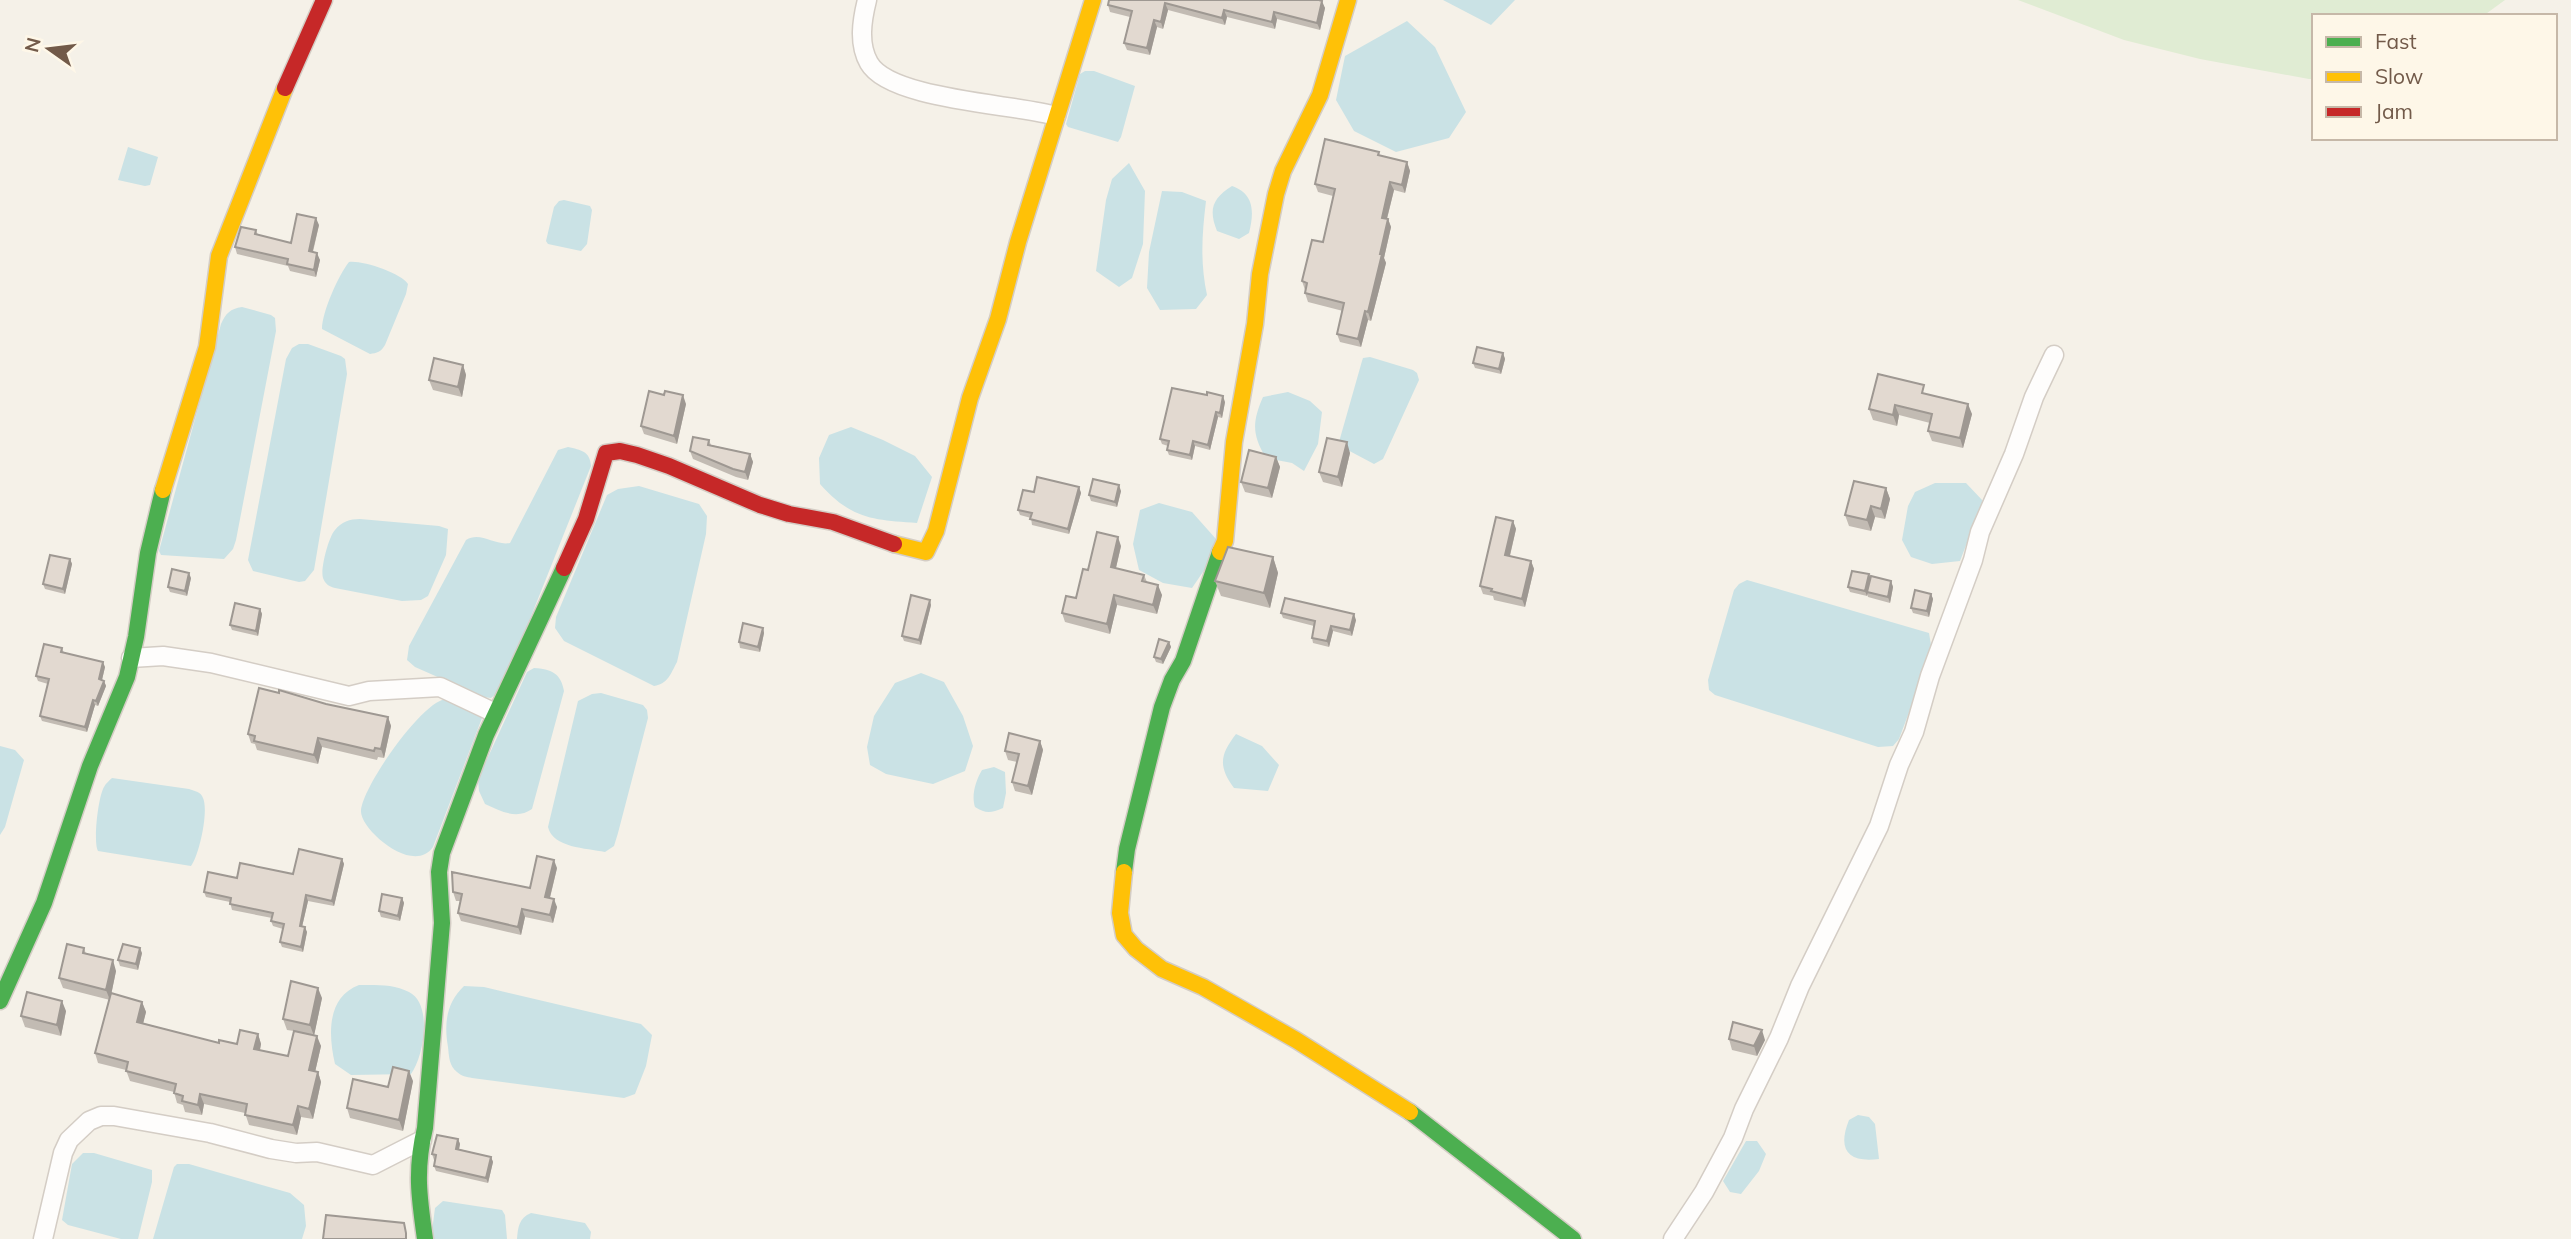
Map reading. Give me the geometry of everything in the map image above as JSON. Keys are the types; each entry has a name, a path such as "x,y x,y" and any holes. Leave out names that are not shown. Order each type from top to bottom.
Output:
{"street":[{"path":"0,1001 44,903 90,766 113,714 131,658 148,553 164,487 208,347 212,296 219,256 280,99 324,0"},
{"path":"867,0 863,50 870,66 888,79 943,97 1035,110 1056,116"},
{"path":"425,1239 418,1192 418,1159 442,923 440,862 452,822 495,713 543,616 586,519 606,453 613,450 669,466 760,505 789,514 833,522 903,547 926,552 936,531 970,398 998,319 1018,242 1093,0"},
{"path":"1348,0 1320,95 1283,171 1276,194 1260,274 1255,324 1234,442 1225,541 1183,661 1161,707 1127,849 1120,913 1124,935 1136,949 1162,969 1203,987 1296,1040 1416,1116 1573,1239"},
{"path":"1673,1239 1698,1202 1733,1138 1800,986 1879,826 1973,560 1980,532 2014,454 2034,397 2054,355"},
{"path":"131,658 163,656 211,663 349,696 369,691 440,687 495,713"},
{"path":"43,1239 63,1153 69,1140 89,1121 101,1116 211,1133 271,1149 296,1153 317,1152 373,1165 422,1140"}],"green space":[{"path":"2018,0 2505,0 2486,14 2312,14 2312,79 2200,59 2124,40"}],"water":[{"path":"1443,0 1515,0 1491,25"},
{"path":"1407,21 1435,47 1466,112 1449,138 1396,152 1354,131 1336,100 1345,56"},
{"path":"1094,71 1135,86 1118,142 1068,127 1066,124 1080,74"},
{"path":"128,147 158,157 150,185 118,180"},
{"path":"1129,163 1145,191 1143,244 1132,278 1119,287 1096,271 1106,200 1112,179"},
{"path":"1232,186 1240,189 1249,199 1252,211 1249,233 1239,239 1217,231 1213,216 1214,205 1220,195"},
{"path":"1162,191 1182,192 1206,201 1202,248 1207,295 1196,309 1160,310 1147,288 1149,252"},
{"path":"564,200 590,206 592,210 587,244 581,251 548,244 546,241 554,207"},
{"path":"349,262 381,268 408,284 385,345 377,353 370,354 322,329 332,294"},
{"path":"242,307 271,315 275,318 276,331 236,540 233,549 224,559 161,555 159,551 221,324 229,312"},
{"path":"299,344 308,344 341,356 345,359 347,374 314,570 305,581 299,582 253,571 248,560 286,359 292,348"},
{"path":"1370,357 1413,370 1419,380 1383,459 1374,464 1342,447 1339,442 1363,358"},
{"path":"1288,392 1310,401 1322,412 1318,444 1304,471 1292,463 1266,458 1256,435 1255,421 1263,397"},
{"path":"851,427 915,456 932,477 917,523 864,516 831,496 820,484 819,458 829,435"},
{"path":"568,447 587,454 591,466 502,689 491,698 483,697 415,667 407,660 409,646 466,540 477,537 498,543 510,543 558,450"},
{"path":"1935,483 1966,483 1983,501 1960,561 1932,564 1911,557 1902,540 1908,506 1915,492"},
{"path":"639,486 699,504 707,516 706,534 677,662 666,680 654,686 564,641 555,628 556,617 607,495 618,489"},
{"path":"1159,503 1192,512 1216,539 1205,569 1192,588 1163,583 1139,570 1133,544 1140,510"},
{"path":"360,519 448,529 446,555 428,596 421,600 402,601 326,584 323,568 333,533 343,523"},
{"path":"1747,580 1929,633 1932,651 1899,739 1893,746 1878,747 1715,695 1709,690 1708,680 1734,590"},
{"path":"534,668 545,669 558,676 564,691 532,809 514,814 485,804 479,791 478,779 527,672"},
{"path":"921,673 944,682 963,716 973,746 965,771 933,784 886,774 870,765 867,747 874,716 895,683"},
{"path":"601,693 643,705 648,718 614,846 605,852 563,843 551,834 548,827 578,701"},
{"path":"446,699 477,712 482,718 433,847 424,855 401,853 389,847 369,828 361,811 364,799 382,766 409,729 435,703"},
{"path":"1236,734 1262,746 1279,765 1268,791 1234,788 1225,773 1224,755"},
{"path":"0,746 15,750 24,760 5,827 0,835"},
{"path":"994,767 1005,772 1006,793 1003,808 986,812 975,807 975,788 982,770"},
{"path":"112,778 189,789 201,794 205,804 204,823 191,866 98,851 96,829 100,800 104,787"},
{"path":"359,985 397,988 417,998 424,1018 424,1031 420,1055 411,1074 351,1075 335,1064 331,1029 335,1007 348,991"},
{"path":"464,986 484,987 641,1024 652,1035 646,1066 635,1094 624,1098 472,1078 460,1074 454,1070 450,1061 447,1022 453,999"},
{"path":"1858,1115 1869,1117 1875,1124 1879,1159 1860,1159 1845,1147 1844,1139 1849,1120"},
{"path":"1746,1141 1757,1141 1766,1154 1759,1171 1741,1194 1730,1192 1723,1181"},
{"path":"83,1153 94,1153 152,1170 152,1182 138,1239 121,1239 68,1225 62,1220 72,1164"},
{"path":"177,1164 189,1164 290,1193 304,1205 306,1226 302,1239 153,1239"},
{"path":"443,1201 502,1210 505,1215 507,1239 431,1239 435,1208"},
{"path":"531,1213 585,1223 591,1232 590,1239 517,1239 520,1223"}],"building":[{"path":"1109,0 1322,1 1317,23 1274,12 1272,22 1224,10 1222,18 1165,3 1161,22 1154,20 1147,48 1124,43 1132,11 1108,5"},
{"path":"1325,139 1407,162 1402,185 1390,182 1382,218 1388,219 1382,254 1368,312 1365,311 1358,339 1337,334 1344,303 1305,293 1307,283 1302,281 1312,240 1323,242 1335,189 1315,184"},
{"path":"297,214 316,218 309,251 317,253 314,270 287,264 288,259 235,247 241,227 256,230 255,234 291,243"},
{"path":"1477,347 1503,353 1499,369 1473,363"},
{"path":"434,358 463,365 458,387 429,380"},
{"path":"1878,374 1924,385 1922,393 1968,404 1960,438 1928,431 1932,414 1895,405 1893,415 1869,409"},
{"path":"1172,388 1223,396 1220,413 1216,412 1208,445 1193,441 1190,455 1167,450 1169,441 1160,439"},
{"path":"649,391 664,395 665,391 683,395 674,436 641,426"},
{"path":"693,437 709,440 708,445 750,454 745,472 690,451"},
{"path":"1327,438 1347,442 1338,477 1319,472"},
{"path":"1249,450 1276,457 1268,488 1241,482"},
{"path":"1037,477 1079,487 1068,529 1030,519 1032,513 1018,510 1023,490 1034,492"},
{"path":"1093,479 1119,485 1115,502 1089,495"},
{"path":"1854,481 1886,488 1881,509 1871,506 1867,520 1845,515"},
{"path":"1496,517 1513,521 1505,555 1531,561 1522,599 1480,586"},
{"path":"1097,532 1118,537 1111,567 1144,575 1142,581 1158,585 1153,605 1114,595 1107,624 1062,613 1066,596 1076,598 1083,569 1088,570"},
{"path":"1228,547 1273,557 1264,593 1215,581"},
{"path":"50,555 70,559 63,589 43,584"},
{"path":"172,569 189,573 185,591 168,587"},
{"path":"1852,571 1869,574 1865,591 1848,587"},
{"path":"1871,576 1891,581 1888,597 1867,592"},
{"path":"1915,590 1931,594 1927,611 1911,608"},
{"path":"911,595 930,600 919,640 902,636"},
{"path":"1285,598 1354,614 1350,630 1331,626 1327,641 1312,638 1315,621 1281,613"},
{"path":"235,603 260,609 256,631 230,625"},
{"path":"743,623 763,628 758,647 739,642"},
{"path":"1159,639 1169,642 1161,659 1154,657"},
{"path":"44,644 62,648 61,652 103,662 99,679 104,681 96,701 93,700 85,727 40,716 49,679 36,676"},
{"path":"259,688 279,693 279,690 326,704 388,717 381,749 375,748 374,751 318,738 314,755 254,741 255,736 248,734"},
{"path":"1009,733 1040,741 1028,786 1012,782 1019,754 1005,751"},
{"path":"299,849 342,859 332,901 306,895 300,926 305,927 301,947 280,942 284,924 271,921 273,913 230,904 231,898 204,892 208,872 237,878 240,863 293,874"},
{"path":"537,856 554,860 545,897 554,899 550,915 522,909 518,927 458,913 462,894 453,892 452,872 530,888"},
{"path":"382,894 402,898 398,916 379,911"},
{"path":"67,944 84,948 83,953 113,960 106,990 59,978"},
{"path":"123,944 140,948 136,964 118,960"},
{"path":"291,981 318,988 310,1025 283,1019"},
{"path":"27,992 62,1001 57,1025 21,1016"},
{"path":"111,993 142,1002 137,1022 219,1043 219,1040 237,1044 240,1030 258,1034 254,1049 288,1056 294,1031 317,1036 309,1070 318,1072 309,1109 298,1106 293,1125 245,1115 247,1104 200,1094 198,1105 182,1101 183,1096 174,1093 176,1084 126,1071 128,1062 95,1053"},
{"path":"1733,1022 1762,1030 1754,1046 1729,1039"},
{"path":"393,1067 409,1071 399,1120 347,1108 353,1079 388,1087"},
{"path":"437,1135 458,1139 456,1149 491,1157 486,1178 434,1166 436,1155 432,1154"},
{"path":"326,1215 404,1223 406,1239 323,1239"}],"traffic: fast":[{"path":"0,1001 44,903 90,766 127,677 136,637 148,553 163,490"},
{"path":"1124,872 1127,849 1162,707 1172,680 1183,661 1220,552"},
{"path":"425,1239 419,1171 442,923 439,872 442,853 486,735 564,568"},
{"path":"1410,1112 1573,1239"}],"traffic: slow":[{"path":"894,544 926,552 936,531 970,398 998,319 1018,242 1093,0"},
{"path":"1220,552 1225,541 1234,442 1255,324 1260,274 1276,194 1283,171 1320,95 1348,0"},
{"path":"163,490 207,347 219,256 285,88"},
{"path":"1124,872 1120,913 1124,935 1136,949 1162,969 1203,987 1296,1040 1410,1112"}],"traffic: jam":[{"path":"285,88 324,0"},
{"path":"564,568 586,519 606,453 620,451 669,466 760,505 789,514 833,522 894,544"}]}
